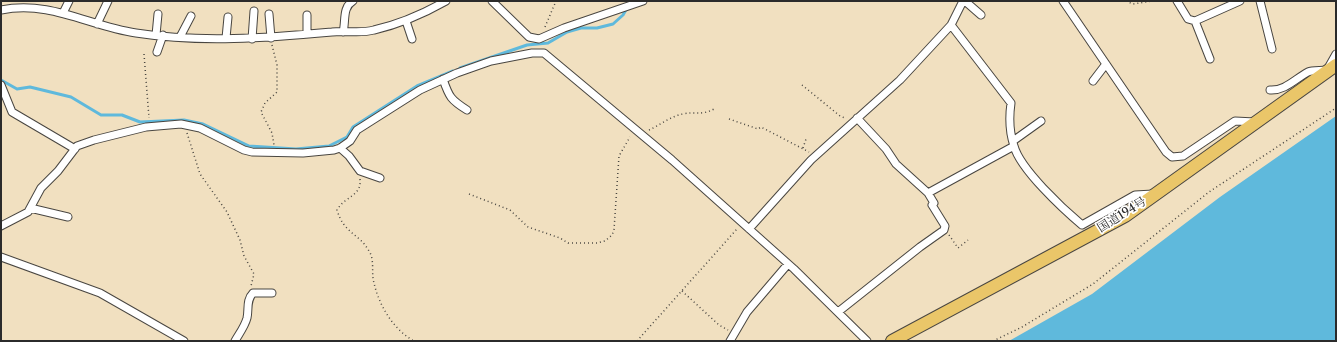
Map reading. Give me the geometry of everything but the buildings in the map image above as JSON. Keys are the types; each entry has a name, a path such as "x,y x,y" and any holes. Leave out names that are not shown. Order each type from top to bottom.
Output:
{"highway":[{"name":"国道194号","path":"892,341 1125,216 1332,67"}],"street":[{"path":"64,11 70,1"},
{"path":"97,24 108,1"},
{"path":"343,32 346,10 348,4 352,1"},
{"path":"1,10 16,3 64,11 97,24 136,33 252,39 307,34 366,32 406,21 446,1"},
{"path":"492,1 529,37 539,40 564,28 643,1"},
{"path":"749,229 816,156 900,80 951,25 964,1 981,15"},
{"path":"1063,1 1166,152 1172,157 1182,156 1235,121 1255,122"},
{"path":"1177,1 1188,19 1195,21 1240,1"},
{"path":"1260,1 1272,49"},
{"path":"252,39 254,11"},
{"path":"157,52 159,35 158,14"},
{"path":"269,14 271,38"},
{"path":"307,15 307,34"},
{"path":"180,36 191,16"},
{"path":"226,38 228,17"},
{"path":"406,21 412,39"},
{"path":"1195,21 1210,59"},
{"path":"951,25 1011,103 1009,121 1013,144 1027,170 1066,212 1082,225 1135,195 1155,194"},
{"path":"539,40 539,52"},
{"path":"1,226 21,218 28,212 41,188 58,171 75,149 94,140 149,126 165,124 185,125 200,128 244,150 303,153 340,148 350,141 357,130 420,90 443,79 491,61 539,52 548,55 638,131 788,264 867,341"},
{"path":"1270,90 1276,90 1287,86 1309,71 1332,67 1336,54"},
{"path":"1093,81 1106,64"},
{"path":"443,79 452,101 467,110"},
{"path":"1,85 12,112 75,149"},
{"path":"838,312 920,247 944,230 945,226 932,205 934,203 928,193 896,164 886,149 857,118"},
{"path":"928,193 1013,144 1041,121"},
{"path":"340,148 349,156 360,171 380,178"},
{"path":"30,208 68,218"},
{"path":"1,257 100,293 184,341"},
{"path":"730,341 747,312 788,264"},
{"path":"236,341 247,320 248,299 251,295 253,293 272,293"}],"path":[{"path":"539,40 556,1"},
{"path":"1126,1 1132,4 1152,1"},
{"path":"271,38 277,65 277,92 265,103 261,112 274,140 273,152"},
{"path":"144,54 149,126"},
{"path":"802,85 840,116 857,118"},
{"path":"993,341 1022,327 1093,284 1209,192 1336,108"},
{"path":"469,194 510,210 528,227 560,238 568,243 597,243 612,235 614,230 620,156 638,131 670,118 684,114 704,114 714,109"},
{"path":"730,119 758,130 760,127 816,156"},
{"path":"185,125 200,174 227,212 240,240 244,256 254,274 249,292 251,295"},
{"path":"803,149 802,145 806,139"},
{"path":"360,171 360,189 356,194 342,202 337,210 340,221 370,251 376,290 388,318 408,338 414,341"},
{"path":"637,341 742,223"},
{"path":"944,230 958,248 968,240"},
{"path":"681,290 719,325 725,329 735,332"}],"water":[{"path":"1336,116 1336,341 1009,341 1092,294 1220,197"}],"waterway":[{"path":"460,68 527,45 548,43 567,32 581,28 597,28 613,24 623,15 631,1"},
{"path":"1,80 17,89 30,87 71,97 101,115 122,115 140,122 184,120 203,124 249,146 296,149 329,146 347,137 353,127 417,86 453,71"}]}
